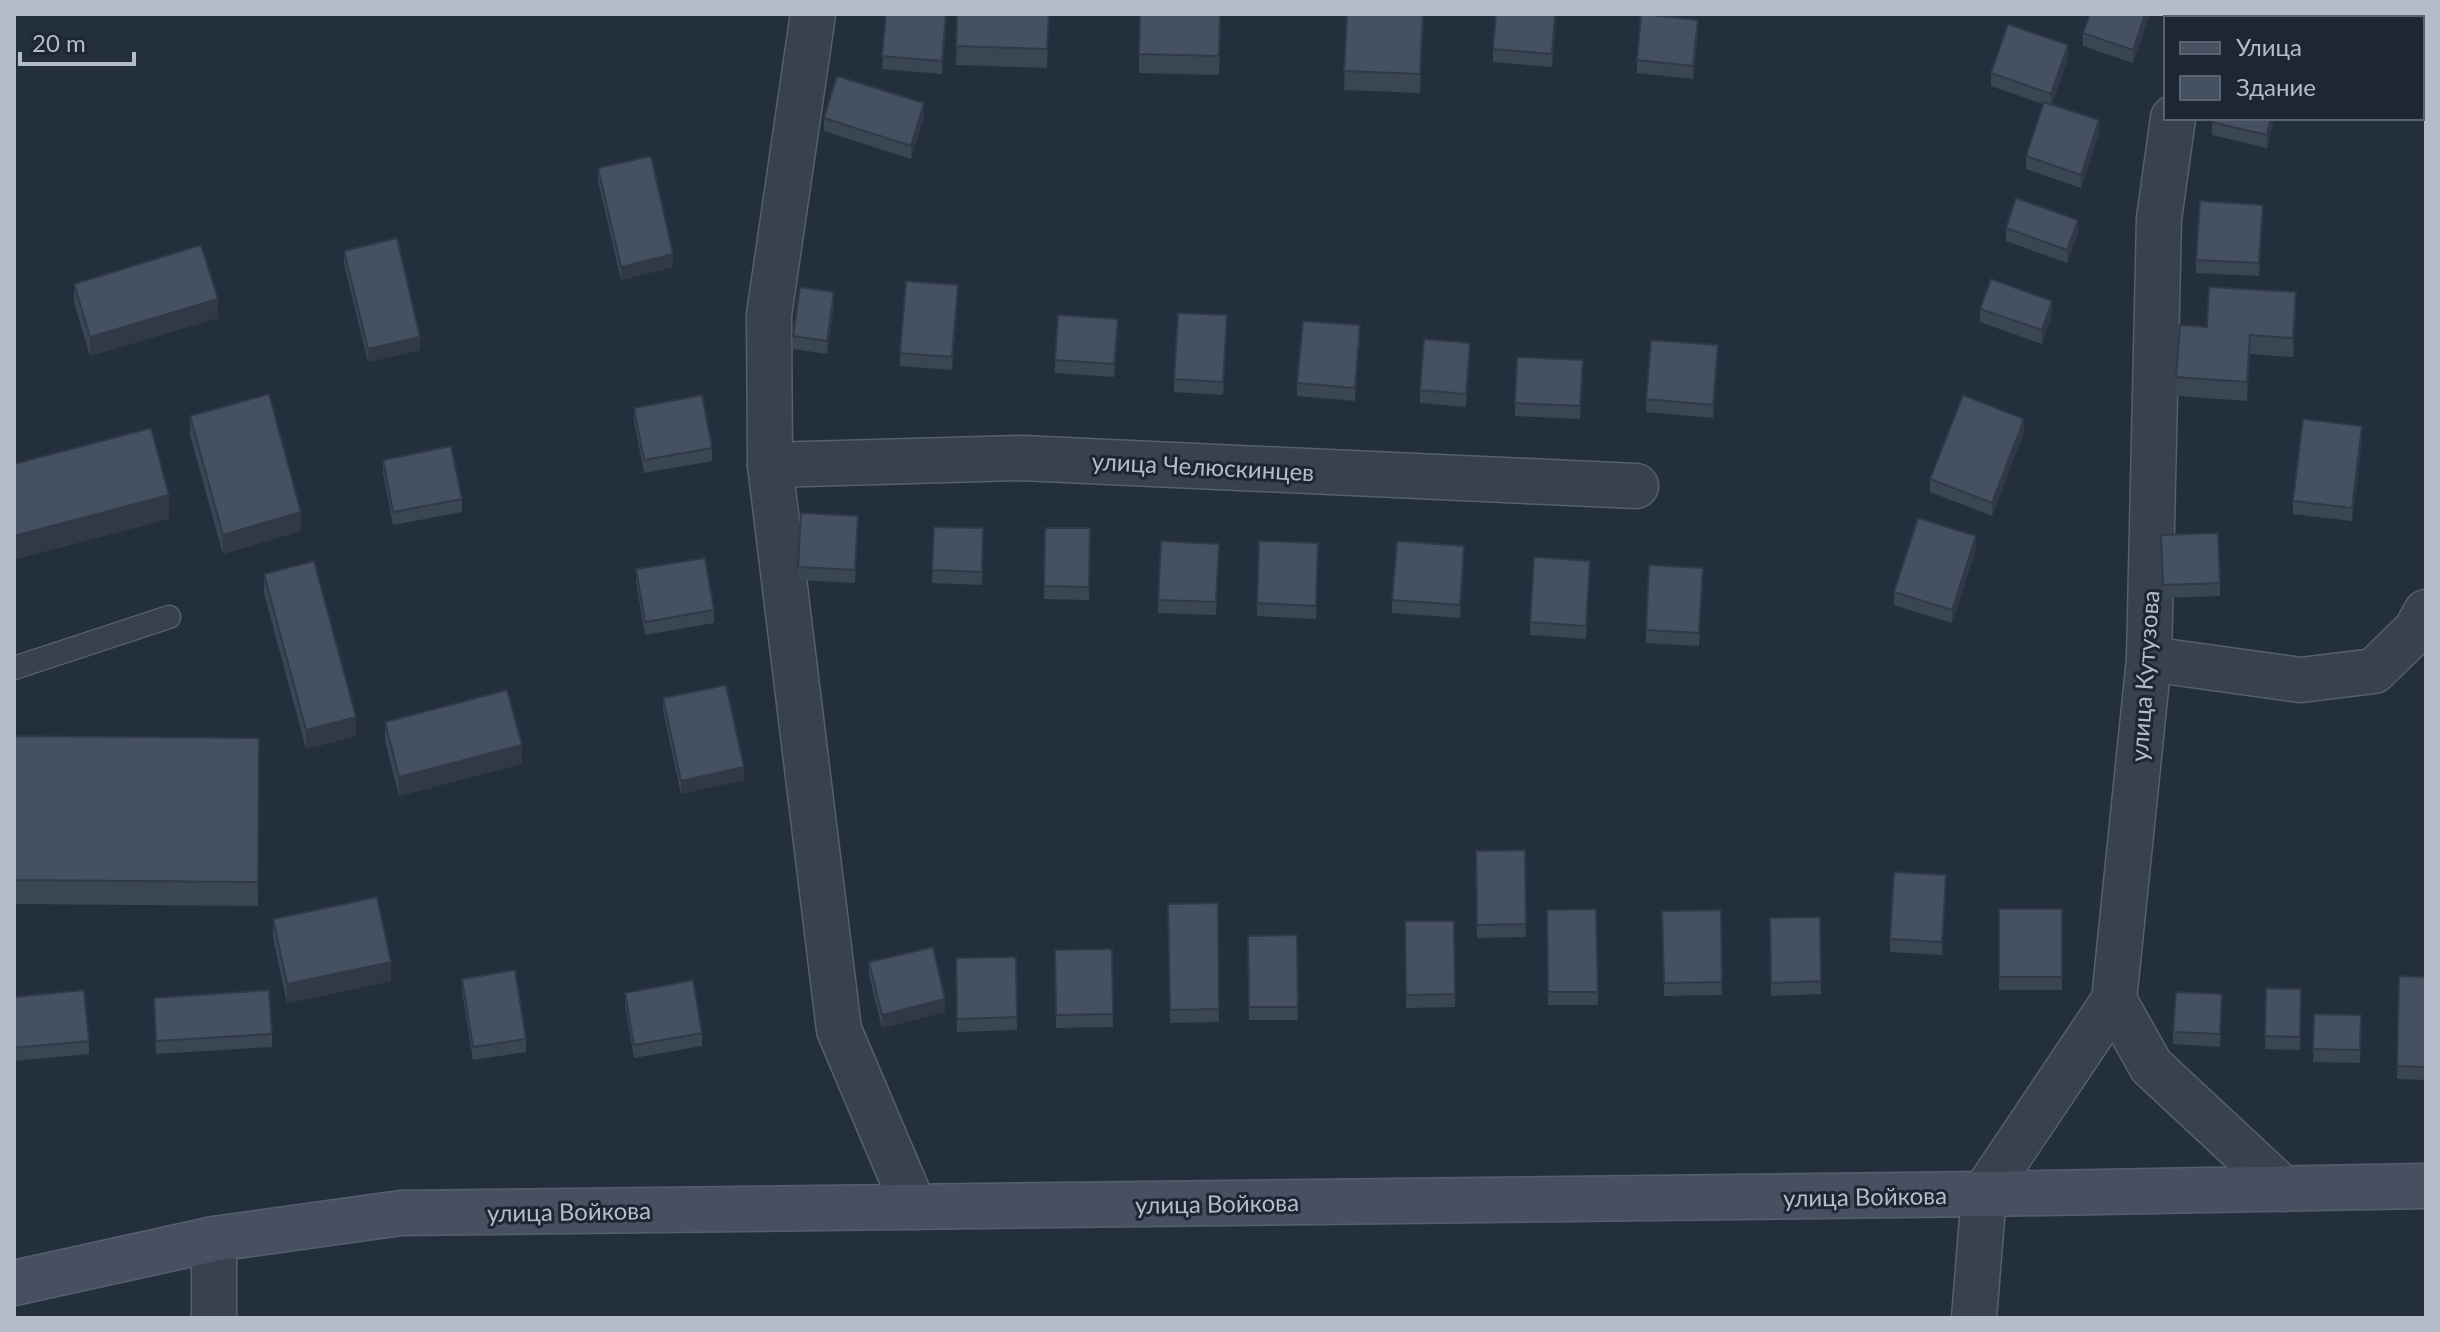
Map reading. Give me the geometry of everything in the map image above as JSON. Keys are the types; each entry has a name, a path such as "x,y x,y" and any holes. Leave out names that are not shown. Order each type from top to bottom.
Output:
{"main road":[{"name":"улица Войкова","path":"14,1283 214,1239 401,1213 2426,1186"}],"street":[{"path":"813,14 769,315 770,465 839,1030 914,1207"},
{"name":"улица Кутузова","path":"1984,1194 2114,1000 2149,659 2159,219 2173,120"},
{"name":"улица Челюскинцев","path":"770,465 1022,458 1636,486"},
{"path":"2149,659 2301,680 2374,671 2416,630 2426,612"},
{"path":"2114,1000 2151,1066 2283,1189"},
{"path":"1974,1318 1984,1194"},
{"path":"214,1239 214,1318"}],"lane":[{"path":"14,668 169,617"}],"building":[{"path":"886,14 946,14 942,61 882,56"},
{"path":"957,14 1049,14 1047,49 956,46"},
{"path":"1140,14 1220,14 1219,56 1139,54"},
{"path":"1347,14 1423,14 1420,74 1344,71"},
{"path":"1496,14 1555,14 1552,54 1493,49"},
{"path":"1641,14 1698,20 1693,66 1637,60"},
{"path":"2090,14 2145,14 2133,50 2083,33"},
{"path":"2247,14 2292,14 2291,16"},
{"path":"2008,24 2068,45 2051,94 1991,73"},
{"path":"837,76 924,103 911,146 824,118"},
{"path":"2044,102 2099,120 2081,175 2026,156"},
{"path":"2212,120 2271,120 2267,135"},
{"path":"651,156 673,254 621,267 598,168"},
{"path":"2016,198 2078,220 2067,250 2006,228"},
{"path":"2200,201 2263,205 2259,263 2196,260"},
{"path":"397,238 420,337 368,349 344,251"},
{"path":"201,245 218,299 90,337 74,284"},
{"path":"1991,279 2052,301 2042,330 1980,309"},
{"path":"906,281 958,285 952,357 900,353"},
{"path":"800,287 834,292 827,341 793,336"},
{"path":"2209,287 2296,292 2293,338 2250,335 2247,382 2176,377 2180,325 2207,327"},
{"path":"1178,313 1227,315 1223,382 1174,379"},
{"path":"1058,315 1118,319 1114,364 1055,360"},
{"path":"1303,321 1360,325 1355,388 1297,383"},
{"path":"1424,339 1470,343 1466,394 1420,390"},
{"path":"1651,340 1718,345 1713,405 1646,399"},
{"path":"1517,357 1583,360 1580,406 1515,403"},
{"path":"269,394 301,512 223,535 190,416"},
{"path":"702,395 712,448 644,460 634,408"},
{"path":"1963,395 2024,419 1992,503 1930,479"},
{"path":"2303,419 2362,426 2352,508 2293,501"},
{"path":"151,428 169,495 14,536 14,464"},
{"path":"451,446 462,499 393,512 383,460"},
{"path":"801,513 858,516 855,570 798,567"},
{"path":"1918,518 1976,536 1952,610 1894,592"},
{"path":"934,527 983,528 982,572 932,570"},
{"path":"1045,528 1090,528 1089,587 1044,586"},
{"path":"2218,533 2220,583 2163,585 2161,535"},
{"path":"1161,541 1219,544 1216,602 1158,600"},
{"path":"1259,541 1318,543 1316,606 1257,603"},
{"path":"1397,541 1464,546 1460,605 1392,600"},
{"path":"1534,557 1590,561 1586,626 1530,622"},
{"path":"705,558 714,610 645,622 636,569"},
{"path":"314,561 356,717 306,730 264,574"},
{"path":"1649,565 1703,568 1699,633 1646,630"},
{"path":"726,685 744,767 681,781 663,698"},
{"path":"507,690 522,745 399,777 385,722"},
{"path":"14,736 259,738 258,882 14,880"},
{"path":"1525,850 1526,924 1477,925 1476,851"},
{"path":"1894,872 1946,875 1942,942 1890,939"},
{"path":"377,897 391,962 287,984 273,919"},
{"path":"1218,903 1219,1009 1170,1010 1168,904"},
{"path":"1596,909 1598,992 1548,992 1547,910"},
{"path":"1999,909 2062,909 2062,977 1999,977"},
{"path":"1721,910 1722,982 1664,983 1662,911"},
{"path":"1820,917 1821,981 1771,983 1770,918"},
{"path":"1405,921 1454,921 1455,994 1406,995"},
{"path":"1297,935 1298,1007 1249,1007 1248,936"},
{"path":"933,947 945,999 882,1015 869,962"},
{"path":"1112,949 1113,1014 1056,1015 1055,950"},
{"path":"1016,957 1017,1017 957,1019 956,958"},
{"path":"515,970 526,1039 473,1047 462,979"},
{"path":"2399,976 2426,977 2426,1067 2397,1066"},
{"path":"693,980 702,1033 634,1045 625,993"},
{"path":"2266,988 2301,989 2300,1037 2265,1036"},
{"path":"84,990 89,1041 14,1048 14,997"},
{"path":"269,990 272,1034 156,1041 154,998"},
{"path":"2176,992 2222,994 2220,1034 2173,1032"},
{"path":"2314,1014 2361,1015 2360,1050 2313,1049"}]}
